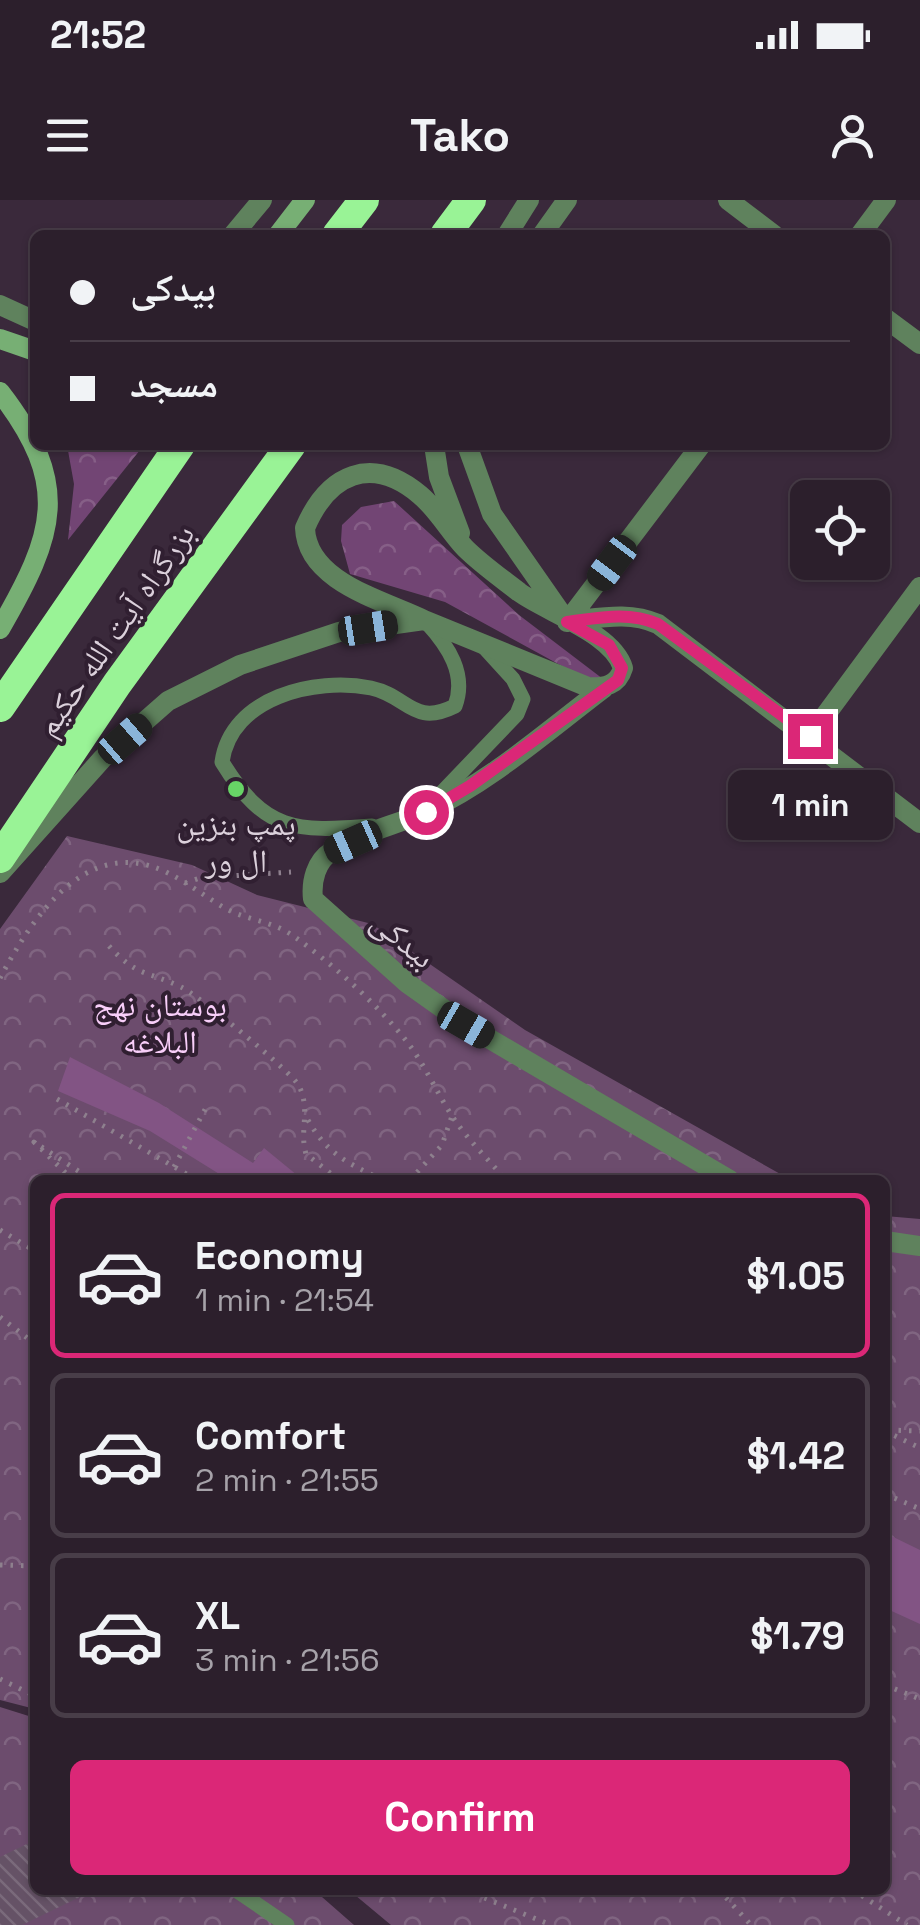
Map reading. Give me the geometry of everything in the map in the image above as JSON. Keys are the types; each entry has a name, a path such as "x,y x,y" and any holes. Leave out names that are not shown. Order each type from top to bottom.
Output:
{"highway":[{"path":"341,230 364,200"},
{"path":"449,230 470,200"},
{"name":"بزرگراه آیت الله حکیم","path":"0,707 177,450"},
{"name":"بزرگراه آیت الله حکیم","path":"0,858 117,684 287,450"}],"main road":[{"path":"282,230 305,200"},
{"path":"0,339 30,349"},
{"path":"0,392 30,438"},
{"path":"0,628 43,548 48,518 47,479 37,450"}],"street":[{"path":"237,230 262,200"},
{"path":"510,230 529,200"},
{"path":"546,230 568,200"},
{"path":"728,200 767,230"},
{"path":"864,230 886,200"},
{"path":"0,305 30,320"},
{"path":"890,322 920,344"},
{"path":"435,450 439,477 466,548"},
{"path":"469,450 492,514 567,622"},
{"path":"567,622 697,450"},
{"path":"317,871 331,852 382,826 423,813 470,786 618,680 621,660 599,637 523,595 466,548 422,496 389,477 351,474 335,482 312,511 305,540 322,568 424,620 588,687 604,688"},
{"path":"810,736 920,587"},
{"path":"567,622 616,616 641,617 658,624 920,822"},
{"path":"0,873 103,758 168,701 240,665 340,632 424,620"},
{"name":"بیدکی","path":"317,871 312,888 316,905 406,983 466,1025 721,1175"},
{"path":"890,1242 920,1246"}],"lane":[{"path":"382,826 315,828 273,821 232,780 222,762 224,743 243,720 288,690 374,688 422,715 438,714 455,706 462,688 454,662 443,640 424,620"},
{"path":"423,813 517,714 524,699 513,679 479,642"},
{"path":"243,1895 288,1925"}],"path":[{"path":"0,978 66,885 86,870 110,862 144,865 186,883 228,911 262,918 292,935 366,998 429,1073 452,1116 502,1175"},
{"path":"186,883 200,878 317,871"},
{"path":"109,946 138,974 180,986 200,999 256,1048 291,1072 301,1089 306,1154 333,1175"},
{"path":"57,1099 189,1175"},
{"path":"175,1166 208,1104"},
{"path":"415,1175 442,1145 452,1116"},
{"path":"306,1118 331,1153 373,1175"},
{"path":"68,1175 34,1142 84,1175"},
{"path":"0,1230 30,1248"},
{"path":"0,1317 30,1340"},
{"path":"890,1430 920,1432"},
{"path":"890,1433 920,1448"},
{"path":"890,1496 920,1509"},
{"path":"0,1564 30,1566"},
{"path":"0,1678 30,1693"},
{"path":"890,1687 920,1700"},
{"path":"477,1895 551,1925"},
{"path":"723,1895 750,1925"},
{"path":"861,1895 907,1925"}],"green space":[{"path":"68,450 140,450 68,540 74,484"},
{"path":"394,501 519,615 603,679 582,677 445,602 350,574 341,541 342,525 361,507"},
{"name":"بوستان نهج البلاغه","path":"67,836 192,865 257,895 372,924 525,1030 782,1175 30,1175 30,1708 0,1700 0,929"},
{"path":"890,1216 920,1219 920,1925 391,1925 355,1895 890,1895"},
{"path":"0,1707 30,1716 30,1895 320,1895 354,1925 0,1925"}],"shaded area":[{"path":"70,1057 159,1103 253,1163 264,1148 297,1175 221,1175 150,1131 58,1091"},
{"path":"890,1535 920,1550 920,1624 890,1610"}],"building":[{"path":"30,1842 30,1895 82,1896 22,1925 0,1925 0,1857"}],"place":[{"name":"پمپ بنزین ال ور","path":"236,789"}],"route":[{"path":"426,812 470,786 618,680 621,660 609,645 567,622 616,616 641,617 658,624 810,736"}]}
